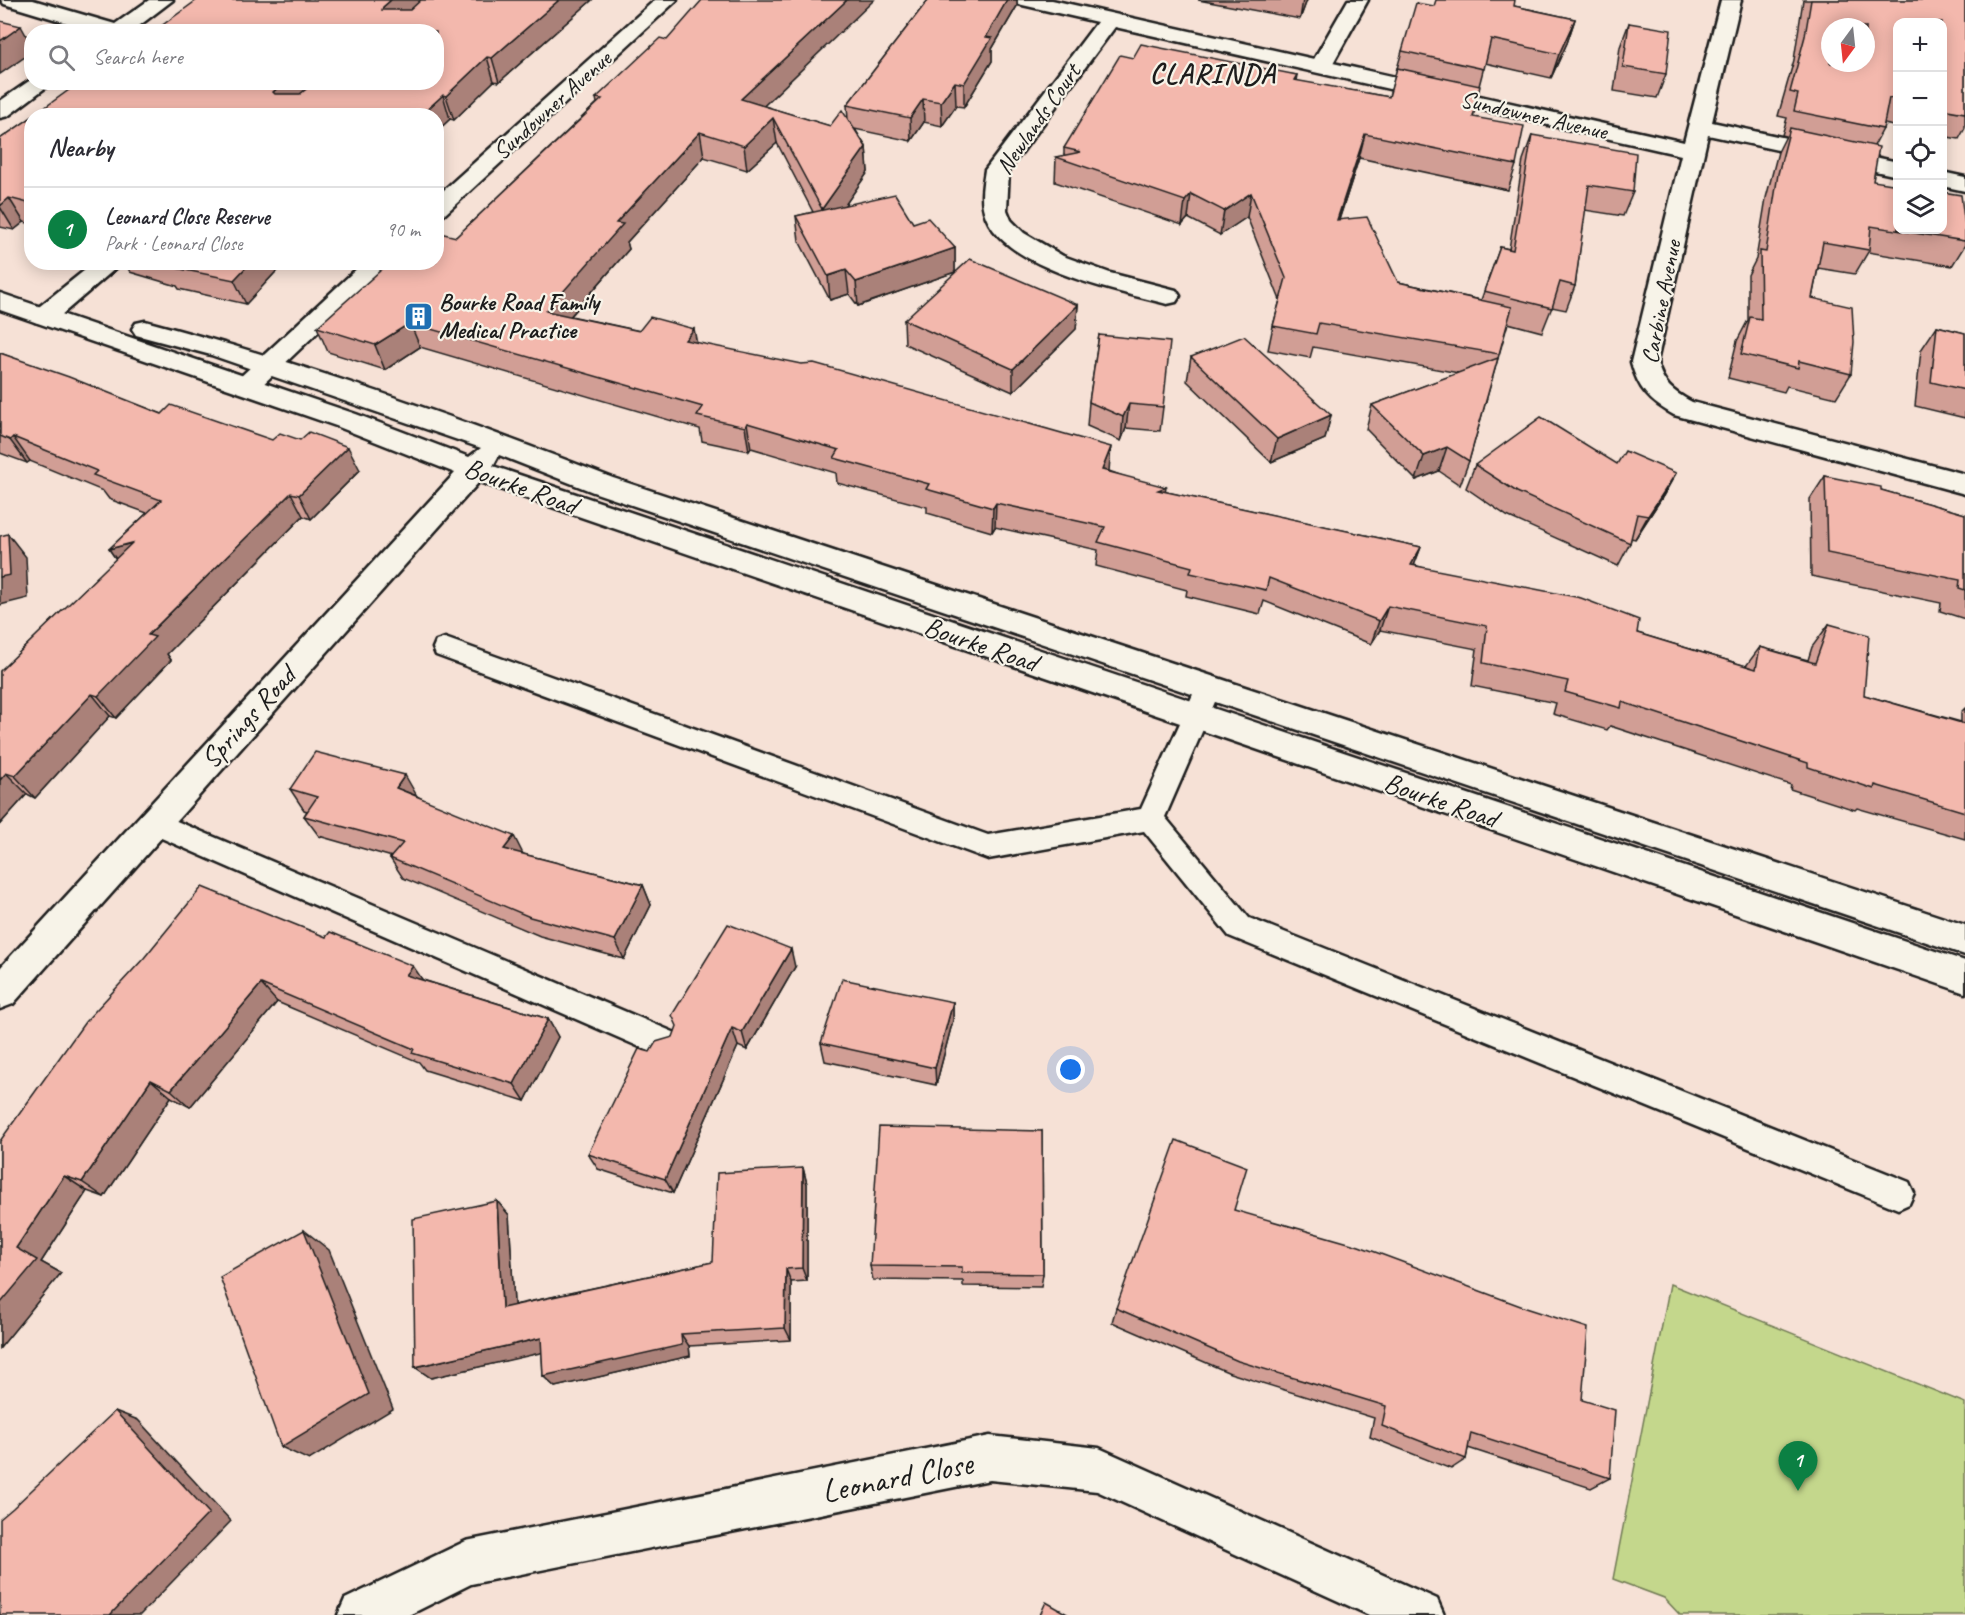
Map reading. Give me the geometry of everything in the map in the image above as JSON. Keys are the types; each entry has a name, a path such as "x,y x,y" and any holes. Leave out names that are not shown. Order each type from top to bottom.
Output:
{"street":[{"path":"11,0 93,24"},
{"path":"127,24 163,0"},
{"name":"Sundowner Avenue","path":"444,203 667,0"},
{"name":"Sundowner Avenue","path":"1024,0 1692,152"},
{"path":"1321,66 1358,0"},
{"name":"Carbine Avenue","path":"1731,0 1692,152 1644,362 1650,385 1661,396 1683,409 1965,484"},
{"name":"Newlands Court","path":"1110,19 997,170 993,199 1000,223 1025,246 1066,266 1167,296"},
{"path":"0,111 30,90"},
{"path":"1699,126 1893,168"},
{"path":"1947,180 1965,184"},
{"path":"52,310 101,270"},
{"path":"247,386 370,270"},
{"name":"Bourke Road","path":"0,283 52,310 247,386 346,420 474,470 1965,977"},
{"name":"Bourke Road","path":"0,301 52,310 268,364 498,443 603,485 1965,940"},
{"name":"Springs Road","path":"0,993 498,443"},
{"name":"Leonard Close","path":"361,1615 466,1563 990,1458 1099,1470 1421,1615"}],"lane":[{"path":"445,648 988,847 1150,819"},
{"path":"1150,819 1208,688"},
{"path":"1150,819 1239,927 1898,1193"},
{"path":"153,822 667,1044"}],"green space":[{"path":"1670,1284 1965,1403 1965,1615 1680,1615 1664,1598 1613,1579"}],"building":[{"path":"197,0 391,0 382,10 410,10 421,0 559,0 492,58 487,57 446,96 443,95 429,108 44,108 69,90 275,90 273,92 275,94 300,94 305,90 444,90 444,24 164,24"},
{"path":"702,0 847,0 741,99 830,126 842,110 866,147 822,209 773,118 744,146 700,132 616,223 623,224 546,311 639,331 650,317 694,329 685,340 801,364 814,363 1111,447 1102,470 1166,487 1158,490 1421,547 1411,565 1581,598 1639,620 1637,633 1756,669 1760,647 1815,663 1829,624 1869,635 1864,695 1965,724 1965,812 1875,785 1874,789 1808,767 1808,763 1622,702 1621,708 1565,692 1568,681 1483,663 1487,626 1388,606 1379,621 1269,578 1266,590 1190,573 1192,567 1098,542 1105,527 996,503 993,508 926,489 929,484 834,458 839,450 747,423 745,427 697,416 703,407 410,323 375,345 317,327 381,270 444,270 444,234 456,237 602,99 596,98 660,38 667,40"},
{"path":"928,0 1007,0 986,37 992,38 964,84 955,82 941,102 923,99 910,118 847,105"},
{"path":"1436,0 1515,0 1514,6 1575,19 1559,54 1491,39 1484,69 1402,51 1416,3 1434,6"},
{"path":"1811,0 1965,0 1965,113 1947,110 1947,18 1893,18 1893,99 1889,98 1883,129 1794,111 1798,94 1790,92 1805,36"},
{"path":"0,21 21,26 0,41"},
{"path":"1629,23 1671,30 1666,74 1623,67"},
{"path":"1141,44 1297,75 1294,80 1389,97 1397,68 1480,86 1473,117 1524,126 1516,165 1365,134 1337,220 1367,217 1398,282 1512,307 1499,354 1319,323 1316,334 1273,326 1286,278 1251,193 1224,211 1191,194 1185,201 1056,157 1081,152 1064,148 1120,55 1133,58"},
{"path":"24,122 24,202 9,198 0,206 0,139"},
{"path":"1790,128 1879,147 1873,181 1893,184 1893,230 1871,226 1869,250 1823,242 1812,298 1852,307 1854,342 1851,374 1799,361 1798,368 1741,354 1750,317 1761,319 1760,251 1766,252 1778,174"},
{"path":"1532,135 1636,153 1633,192 1589,185 1575,286 1560,282 1552,308 1484,291 1500,247 1513,250"},
{"path":"1947,193 1961,195 1965,241 1921,234 1947,234"},
{"path":"895,194 913,223 928,218 955,248 856,282 846,270 828,276 796,216"},
{"path":"970,259 1078,305 1013,369 904,320"},
{"path":"185,270 243,270 234,280"},
{"path":"1937,326 1965,333 1965,390 1931,382"},
{"path":"1099,335 1170,342 1163,407 1129,404 1123,417 1089,402"},
{"path":"1244,336 1331,415 1277,439 1191,357"},
{"path":"0,353 69,377 162,414 171,405 272,440 280,433 300,440 309,432 348,447 299,495 291,493 148,635 155,637 98,696 92,694 15,776 6,773 0,780 0,671 132,543 109,549 161,500 93,475 97,471 13,437 10,440 0,436"},
{"path":"1498,358 1469,461 1447,447 1424,456 1372,405"},
{"path":"1541,417 1617,464 1625,451 1676,473 1648,516 1637,514 1630,543 1517,492 1475,465"},
{"path":"1825,476 1881,487 1881,490 1965,514 1965,590 1959,588 1960,580 1827,553"},
{"path":"8,534 10,575 0,577 0,536"},
{"path":"315,752 405,775 396,788 514,836 504,849 643,885 615,940 530,917 390,858 403,843 304,816 317,797 290,789"},
{"path":"202,887 326,937 330,932 413,966 406,975 548,1019 514,1084 412,1053 414,1049 261,984 171,1090 151,1080 82,1182 64,1176 16,1248 37,1260 0,1304 0,1141 85,1022 144,958"},
{"path":"728,924 791,949 742,1032 732,1028 665,1179 588,1154 639,1049 650,1052 656,1042 673,1037 677,1026 672,1015"},
{"path":"842,979 953,1002 935,1068 821,1043"},
{"path":"879,1127 1042,1131 1043,1274 962,1273 962,1267 870,1266"},
{"path":"1176,1140 1247,1167 1234,1210 1359,1246 1526,1308 1588,1328 1582,1400 1615,1410 1610,1478 1471,1433 1466,1459 1382,1426 1386,1406 1238,1361 1116,1308"},
{"path":"803,1168 802,1268 786,1269 785,1328 681,1334 682,1345 543,1376 541,1338 415,1367 413,1219 497,1201 502,1308 713,1262 717,1173"},
{"path":"304,1230 369,1394 281,1447 220,1277"},
{"path":"115,1411 209,1513 110,1615 0,1615 0,1519"},
{"path":"1046,1602 1069,1615 1040,1615"}],"place":[{"name":"Bourke Road Family Medical Practice","path":"418,316"},
{"name":"Leonard Close Reserve","path":"1798,1491"}],"district":[{"name":"CLARINDA","path":"1213,73"}]}
